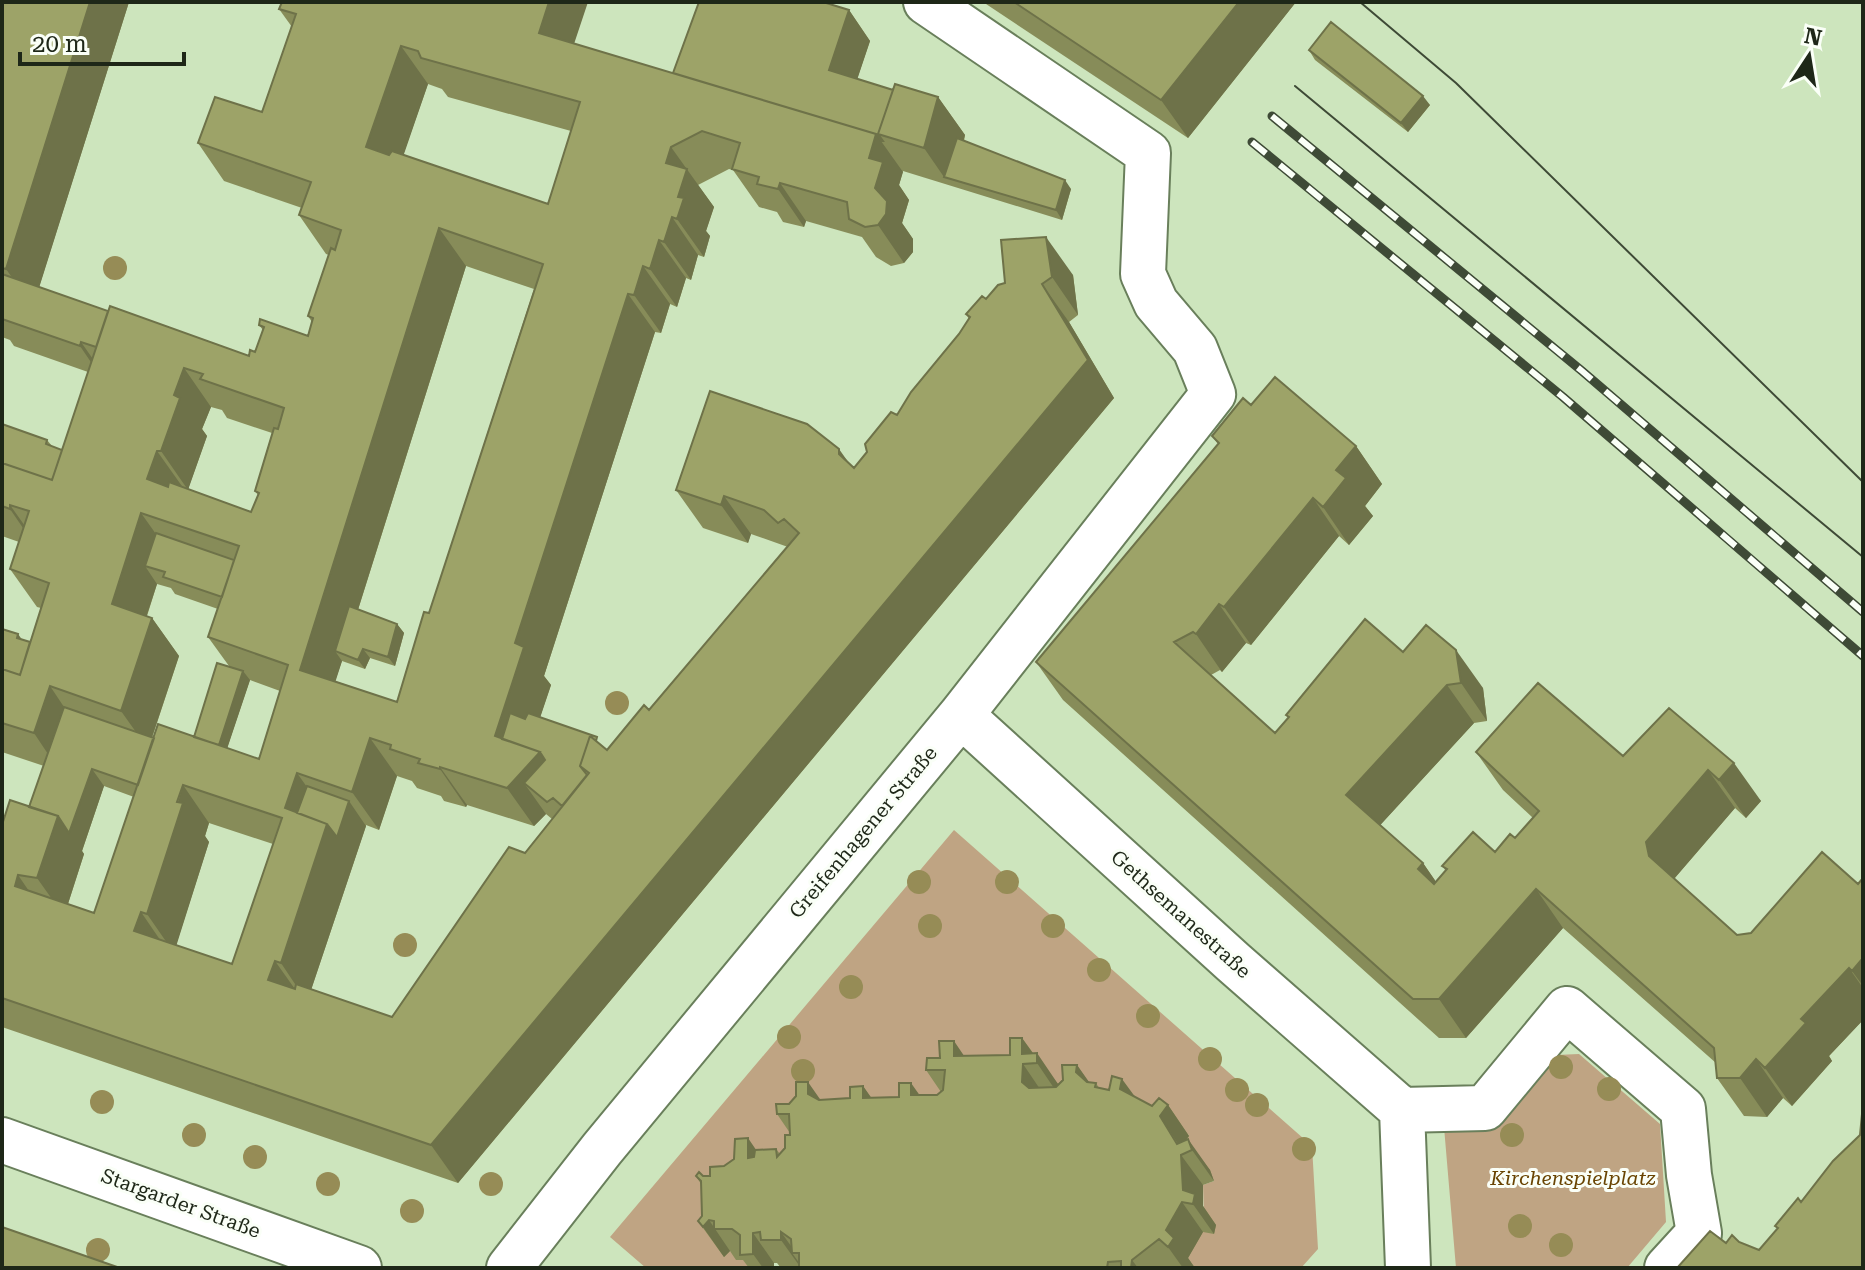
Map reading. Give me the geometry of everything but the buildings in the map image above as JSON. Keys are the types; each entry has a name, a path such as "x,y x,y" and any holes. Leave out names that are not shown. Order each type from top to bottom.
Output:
{"street":[{"name":"Greifenhagener Straße","path":"509,1268 602,1149 961,715 1213,394 1195,349 1156,303 1143,274 1148,153 926,2"},
{"name":"Gethsemanestraße","path":"961,715 1233,962 1402,1110"},
{"path":"1408,1268 1402,1110 1485,1108 1567,1009 1683,1109 1689,1175 1699,1233 1667,1268"},
{"name":"Stargarder Straße","path":"2,1140 359,1268"}],"green space":[{"path":"954,830 1312,1146 1318,1249 1301,1268 1195,1268 1187,1260 1204,1221 1203,1185 1214,1181 1181,1146 1189,1135 1058,1094 1058,1084 962,1088 730,1251 753,1260 761,1268 646,1268 610,1237"},
{"name":"Kirchenspielplatz","path":"1579,1054 1660,1124 1666,1222 1627,1268 1456,1268 1444,1127 1556,1055"}],"tram line":[{"path":"1360,2 1456,83 1863,482"},
{"path":"1295,86 1863,557"}],"railway":[{"path":"1272,116 1582,371 1863,612"},
{"path":"1252,142 1563,397 1863,656"}]}
